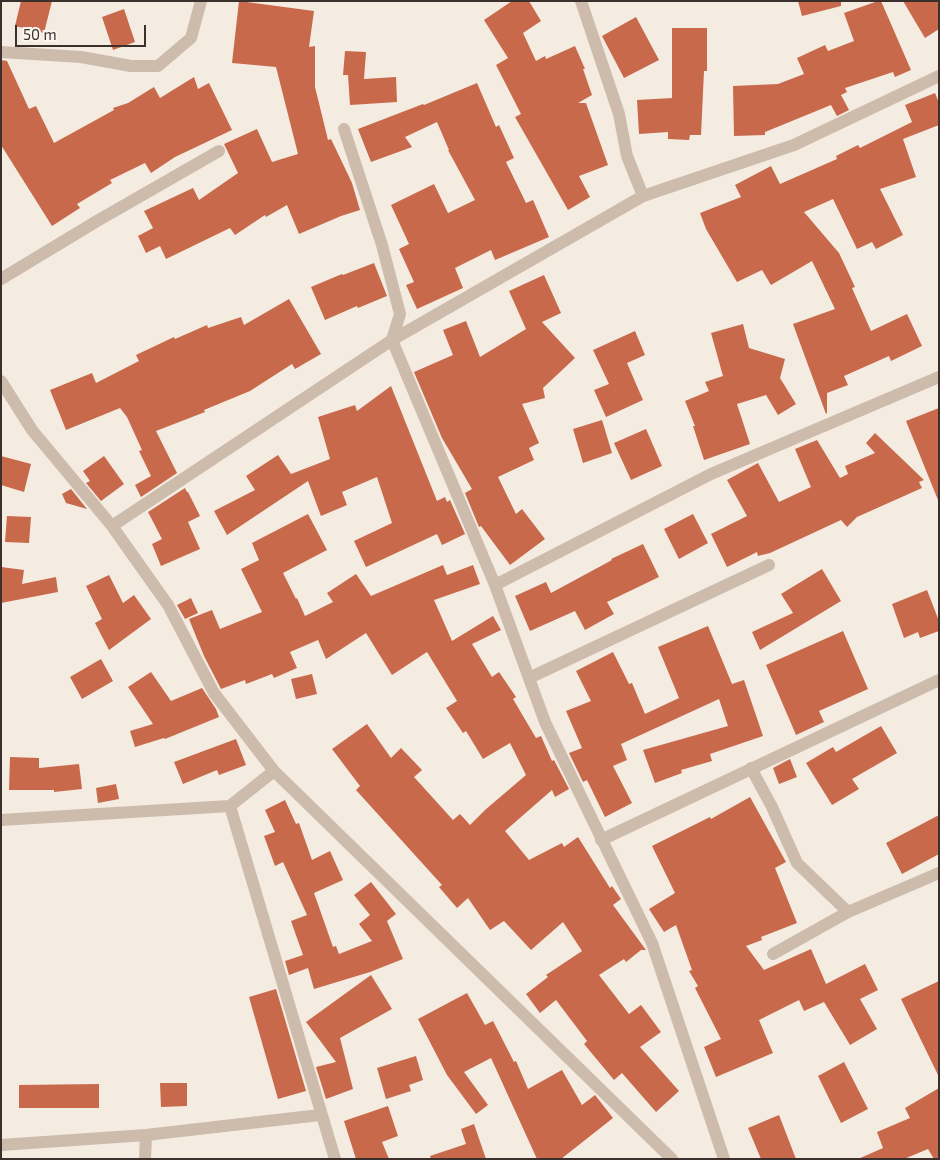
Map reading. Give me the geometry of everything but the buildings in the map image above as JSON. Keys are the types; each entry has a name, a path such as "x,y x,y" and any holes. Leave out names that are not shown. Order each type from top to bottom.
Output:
{"street":[{"path":"1,52 81,57 131,66 158,66 191,38 201,1"},
{"path":"581,1 619,114 627,156 643,196"},
{"path":"112,526 392,340 643,196 794,145 939,76"},
{"path":"344,129 382,245 400,314 392,340 495,585 545,722 652,943 724,1159"},
{"path":"1,279 219,151"},
{"path":"495,585 711,474 939,377"},
{"path":"1,381 32,430 112,526 168,605 214,693 274,771 672,1159"},
{"path":"528,678 769,565"},
{"path":"602,840 939,680"},
{"path":"751,768 772,807 796,864 848,912"},
{"path":"1,820 230,806 274,771"},
{"path":"230,806 320,1115 335,1159"},
{"path":"774,954 848,912 939,873"},
{"path":"1,1146 146,1135 320,1115"},
{"path":"145,1159 146,1135"}]}
